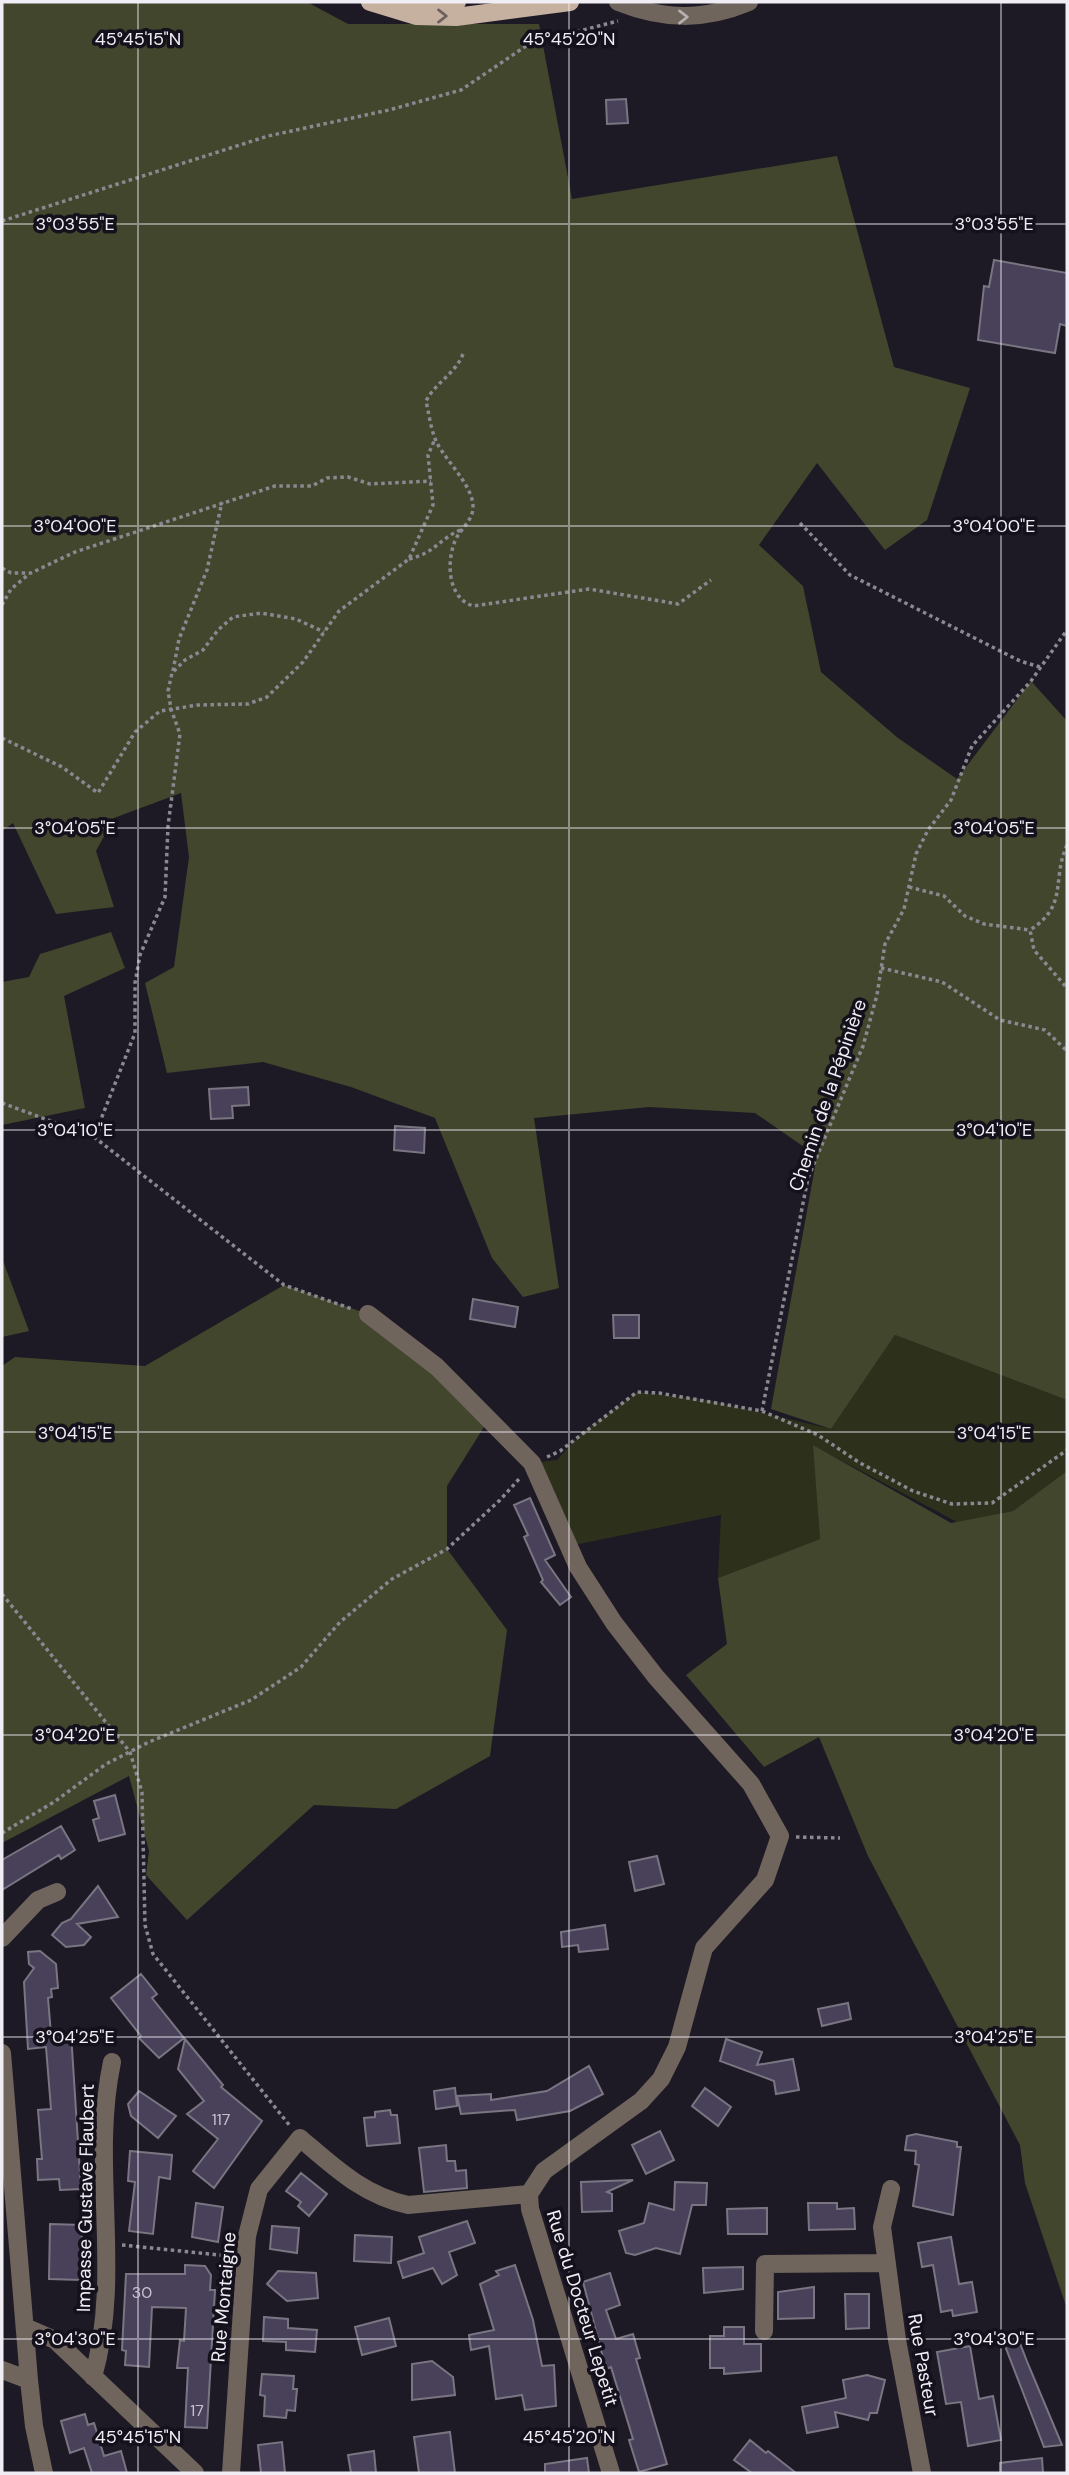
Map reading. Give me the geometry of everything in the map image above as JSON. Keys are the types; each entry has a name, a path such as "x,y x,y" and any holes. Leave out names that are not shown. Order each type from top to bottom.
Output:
{"main road":[{"path":"373,2 457,2"},
{"path":"373,2 416,16 456,17 570,2"}],"street":[{"path":"618,2 642,12 665,17 697,17 749,2"},
{"path":"300,2138 347,2178 389,2201 408,2204 530,2194 544,2171 641,2101 661,2079 677,2047 704,1948 765,1880 780,1836 751,1784 656,1678 614,1623 578,1567 532,1463 437,1367 368,1314"},
{"path":"2,1938 38,1900 57,1892"},
{"path":"2,2053 29,2381 34,2426 44,2473"},
{"name":"Impasse Gustave Flaubert","path":"93,2376 102,2346 107,2244 104,2097 111,2062"},
{"name":"Rue Montaigne","path":"231,2473 247,2236 259,2189 300,2138"},
{"name":"Rue Pasteur","path":"891,2189 882,2227 897,2340 922,2473"},
{"name":"Rue du Docteur Lepetit","path":"530,2194 530,2209 611,2473"},
{"path":"764,2331 765,2264 887,2263"},
{"path":"25,2327 55,2340 195,2473"},
{"path":"2,2370 29,2381"}],"path":[{"path":"2,221 268,136 389,110 461,90 528,44 639,16 642,12"},
{"path":"463,354 457,369 434,386 426,401 435,439 454,471 469,488 473,507 470,519 455,542 451,575 454,593 462,603 473,606 589,589 678,604 711,580"},
{"path":"409,559 433,505 428,455 435,439"},
{"path":"2,599 10,589 31,573 75,552 275,485 312,485 327,478 348,477 370,484 431,481"},
{"path":"94,1137 135,1033 135,982 141,955 165,897 168,826 180,734 168,691 179,639 207,570 222,502"},
{"path":"800,523 850,575 1020,661 1040,667"},
{"path":"2,738 62,766 97,793 135,732 160,711 198,705 248,704 267,697 303,662 339,611 409,559 428,555 450,534 463,529"},
{"path":"2,568 10,573 31,573"},
{"path":"2,605 10,589"},
{"path":"172,673 185,660 203,650 218,630 233,617 261,613 296,620 324,632"},
{"name":"Chemin de la Pépinière","path":"762,1411 808,1178 863,1046 885,944 904,909 916,854 928,830 951,800 972,746 1067,632"},
{"path":"909,887 944,896 965,916 984,924 1030,930 1057,906 1061,883 1059,864 1067,845"},
{"path":"1030,930 1034,950 1067,988"},
{"path":"881,968 942,982 1000,1020 1045,1030 1067,1051"},
{"path":"2,1102 94,1137 284,1285 368,1314"},
{"path":"2,1833 130,1752 251,1700 301,1667 340,1622 392,1578 447,1549 500,1500 532,1463 560,1451 637,1392 659,1392 762,1411 818,1435 860,1463 913,1491 952,1504 992,1503 1067,1450"},
{"path":"2,1594 130,1752 142,1792 145,1925 153,1954 300,2138"},
{"path":"780,1836 840,1838"},
{"path":"107,2244 246,2258"}],"green space":[{"path":"2,2 307,2 348,24 539,24 572,199 837,156 894,367 970,388 927,520 885,550 817,463 759,545 803,586 821,672 898,738 957,779 1031,681 1067,721 1067,1400 895,1335 831,1429 771,1409 817,1156 755,1113 649,1107 534,1118 559,1288 523,1297 492,1258 435,1118 351,1087 263,1062 167,1073 145,983 174,967 189,857 181,793 114,818 96,851 114,907 56,914 13,823 2,831"},
{"path":"111,932 125,968 64,996 85,1108 2,1125 2,982 29,977 40,954"},
{"path":"2,1258 29,1331 2,1337"},
{"path":"284,1285 368,1314 489,1419 447,1486 447,1549 507,1630 490,1756 396,1809 314,1805 187,1920 146,1875 149,1851 129,1776 2,1843 2,1366 15,1357 145,1366"},
{"path":"895,1335 1067,1400 1067,1471 1013,1511 957,1522 814,1446 820,1539 718,1578 721,1515 569,1546 532,1463 557,1460 581,1433 637,1392 707,1400 831,1429"},
{"path":"813,1445 951,1523 1013,1511 1067,1471 1067,2309 1025,2183 1020,2145 868,1856 819,1737 764,1767 686,1675 727,1644 718,1578 820,1539"}],"building":[{"path":"626,99 628,123 607,124 606,100"},
{"path":"994,260 1067,273 1067,326 1060,324 1055,353 978,340 984,286 989,287"},
{"path":"248,1087 249,1105 232,1106 233,1118 211,1119 209,1089"},
{"path":"395,1126 425,1128 424,1153 394,1150"},
{"path":"473,1299 518,1307 515,1327 470,1319"},
{"path":"613,1315 639,1315 639,1338 614,1338"},
{"path":"530,1498 555,1555 545,1560 571,1597 560,1605 541,1582 543,1580 524,1537 528,1535 514,1505"},
{"path":"115,1795 125,1834 99,1841 93,1820 99,1818 94,1801"},
{"path":"61,1826 75,1850 61,1859 59,1855 2,1890 2,1860"},
{"path":"657,1856 664,1884 635,1891 629,1862"},
{"path":"98,1886 118,1917 77,1924 91,1937 84,1945 66,1947 52,1935 62,1923 71,1919"},
{"path":"605,1925 608,1949 579,1952 578,1945 562,1947 561,1932"},
{"path":"40,1951 56,1964 58,1988 51,1989 52,1997 48,1998 51,2034 71,2033 81,2189 60,2190 59,2179 38,2180 37,2159 42,2159 38,2110 51,2109 46,2047 28,2049 24,1982 34,1968 29,1964 28,1952"},
{"path":"141,1974 157,1994 152,1998 184,2038 159,2058 139,2038 141,2036 111,1998"},
{"path":"848,2003 851,2019 822,2026 818,2009"},
{"path":"185,2039 223,2085 221,2087 262,2121 214,2188 193,2171 218,2139 187,2114 204,2101 178,2069"},
{"path":"726,2039 762,2052 757,2065 793,2059 799,2090 776,2094 774,2081 720,2061"},
{"path":"589,2066 603,2094 570,2111 517,2120 515,2110 461,2114 457,2096 491,2094 491,2100 547,2091"},
{"path":"455,2088 457,2106 436,2109 434,2091"},
{"path":"705,2088 731,2107 718,2126 692,2106"},
{"path":"139,2091 176,2116 158,2138 131,2116 128,2104"},
{"path":"390,2110 391,2115 397,2115 400,2143 367,2146 364,2118 375,2117 375,2112"},
{"path":"660,2131 674,2160 646,2174 632,2145"},
{"path":"916,2134 957,2142 957,2147 961,2147 953,2215 913,2206 919,2165 915,2164 916,2151 905,2150 907,2136"},
{"path":"446,2145 447,2161 455,2161 456,2171 466,2170 467,2188 424,2192 419,2148"},
{"path":"130,2151 172,2155 170,2179 159,2177 153,2234 129,2231 135,2182 128,2181"},
{"path":"301,2173 327,2194 309,2216 298,2206 301,2202 286,2191"},
{"path":"633,2180 607,2192 612,2194 612,2211 582,2212 581,2182"},
{"path":"675,2182 707,2183 706,2205 692,2205 680,2254 656,2248 635,2255 626,2253 619,2231 644,2223 649,2203 674,2210"},
{"path":"196,2203 223,2207 218,2242 192,2237"},
{"path":"808,2203 837,2203 837,2209 854,2208 855,2229 809,2230"},
{"path":"767,2208 767,2234 728,2234 727,2209"},
{"path":"467,2221 475,2243 449,2252 457,2275 442,2284 433,2268 403,2278 398,2262 424,2253 419,2237"},
{"path":"50,2224 82,2225 81,2280 49,2279"},
{"path":"272,2226 299,2228 297,2253 270,2249"},
{"path":"355,2235 392,2237 391,2263 354,2261"},
{"path":"951,2237 959,2284 972,2282 977,2312 953,2316 952,2310 941,2312 933,2265 922,2267 918,2243"},
{"path":"185,2265 205,2266 211,2275 210,2290 215,2290 207,2428 185,2427 188,2368 177,2368 180,2340 184,2341 186,2308 152,2307 149,2367 125,2365 126,2351 122,2350 126,2274 185,2274"},
{"path":"515,2265 533,2320 542,2366 554,2365 556,2406 525,2410 522,2395 496,2399 489,2346 471,2350 469,2335 494,2330 480,2284 499,2275 496,2271"},
{"path":"743,2267 743,2289 704,2293 703,2268"},
{"path":"278,2271 316,2273 318,2298 287,2301 267,2284"},
{"path":"610,2273 620,2305 606,2310 616,2339 633,2334 640,2358 636,2359 667,2464 639,2472 629,2440 633,2439 611,2367 606,2369 583,2282"},
{"path":"814,2287 814,2318 778,2319 778,2292"},
{"path":"845,2294 869,2294 869,2328 846,2329"},
{"path":"264,2317 288,2319 288,2328 317,2330 315,2352 286,2350 286,2342 263,2341"},
{"path":"389,2318 396,2346 362,2355 355,2327"},
{"path":"724,2327 744,2327 744,2344 761,2344 761,2371 724,2374 724,2368 710,2368 710,2336 724,2336"},
{"path":"1016,2333 1062,2445 1044,2447 1002,2338"},
{"path":"970,2346 979,2399 993,2396 1001,2440 968,2446 961,2402 946,2404 937,2352"},
{"path":"432,2361 453,2377 455,2395 412,2400 412,2364"},
{"path":"262,2374 294,2376 293,2389 297,2389 295,2411 287,2410 286,2418 264,2416 265,2396 260,2395"},
{"path":"867,2375 885,2380 877,2413 870,2413 868,2420 835,2412 838,2427 807,2433 802,2407 846,2398 843,2380"},
{"path":"85,2414 88,2425 94,2423 104,2456 121,2451 127,2473 92,2473 84,2448 70,2453 61,2421"},
{"path":"450,2432 455,2473 419,2473 414,2437"},
{"path":"750,2440 796,2473 752,2473 734,2460"},
{"path":"282,2442 285,2473 261,2473 258,2445"},
{"path":"374,2451 376,2473 351,2473 348,2455"},
{"path":"587,2458 589,2473 545,2473 545,2464"},
{"path":"1042,2458 1043,2473 1000,2473 1000,2463"}]}
